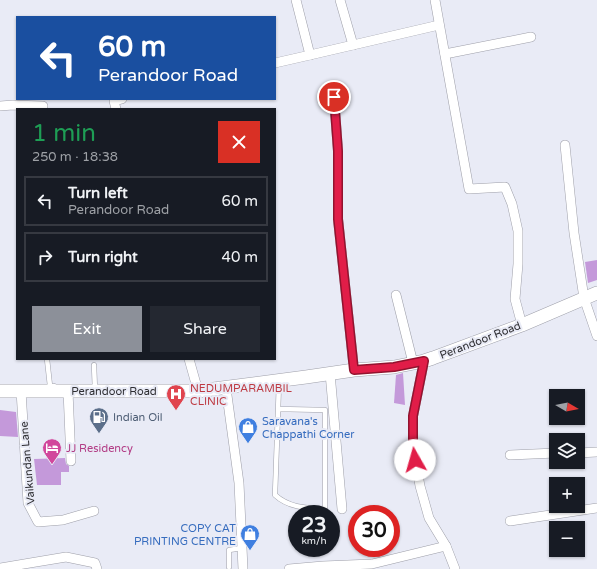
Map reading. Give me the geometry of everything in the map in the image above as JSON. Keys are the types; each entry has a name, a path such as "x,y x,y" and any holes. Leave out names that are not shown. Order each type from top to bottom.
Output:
{"main road":[{"name":"Perandoor Road","path":"0,391 198,391 354,370 394,367 419,362 522,325 597,293"}],"street":[{"path":"296,0 310,55"},
{"path":"340,0 353,45"},
{"path":"435,0 469,189 505,187 512,204 518,231 518,264 515,299 522,325"},
{"path":"276,63 439,25"},
{"path":"445,54 531,37"},
{"path":"334,97 338,151 338,219 354,370"},
{"path":"116,108 114,101 118,100"},
{"path":"0,106 43,106"},
{"path":"565,145 574,234 584,298 597,336"},
{"path":"396,295 419,362 413,416 413,446 420,486 429,518 446,546 455,569"},
{"path":"189,360 198,391"},
{"path":"330,373 342,509"},
{"path":"226,388 239,483 243,569"},
{"name":"Vaikundan Lane","path":"21,391 28,503 38,522 63,520 94,511"},
{"path":"68,391 71,461"},
{"path":"585,453 597,452"},
{"path":"510,455 549,453"},
{"path":"510,521 597,508"},
{"path":"289,569 372,564 446,546"},
{"path":"0,568 66,557 95,563 96,569"}],"lane":[{"path":"47,360 50,386 68,386 68,391"},
{"path":"94,365 95,391"},
{"path":"278,409 325,410 325,509 298,507 281,501 275,495 278,409 279,381"},
{"path":"230,567 229,550 242,548"}],"building":[{"path":"597,260 597,280 588,283 585,262"},
{"path":"403,373 405,405 394,403 396,375"},
{"path":"0,410 16,412 18,437 0,436"},
{"name":"JJ Residency","path":"65,458 66,464 69,466 69,472 61,472 61,485 37,485 34,459"}],"place":[{"name":"NEDUMPARAMBIL CLINIC","path":"176,411"},
{"name":"Indian Oil","path":"99,434"},
{"name":"Saravana's Chappathi Corner","path":"248,444"},
{"name":"JJ Residency","path":"52,465"},
{"name":"COPY CAT PRINTING CENTRE","path":"250,551"}],"route":[{"path":"334,97 338,151 338,219 354,370 394,367 424,361 413,416 413,446 415,460"}]}
